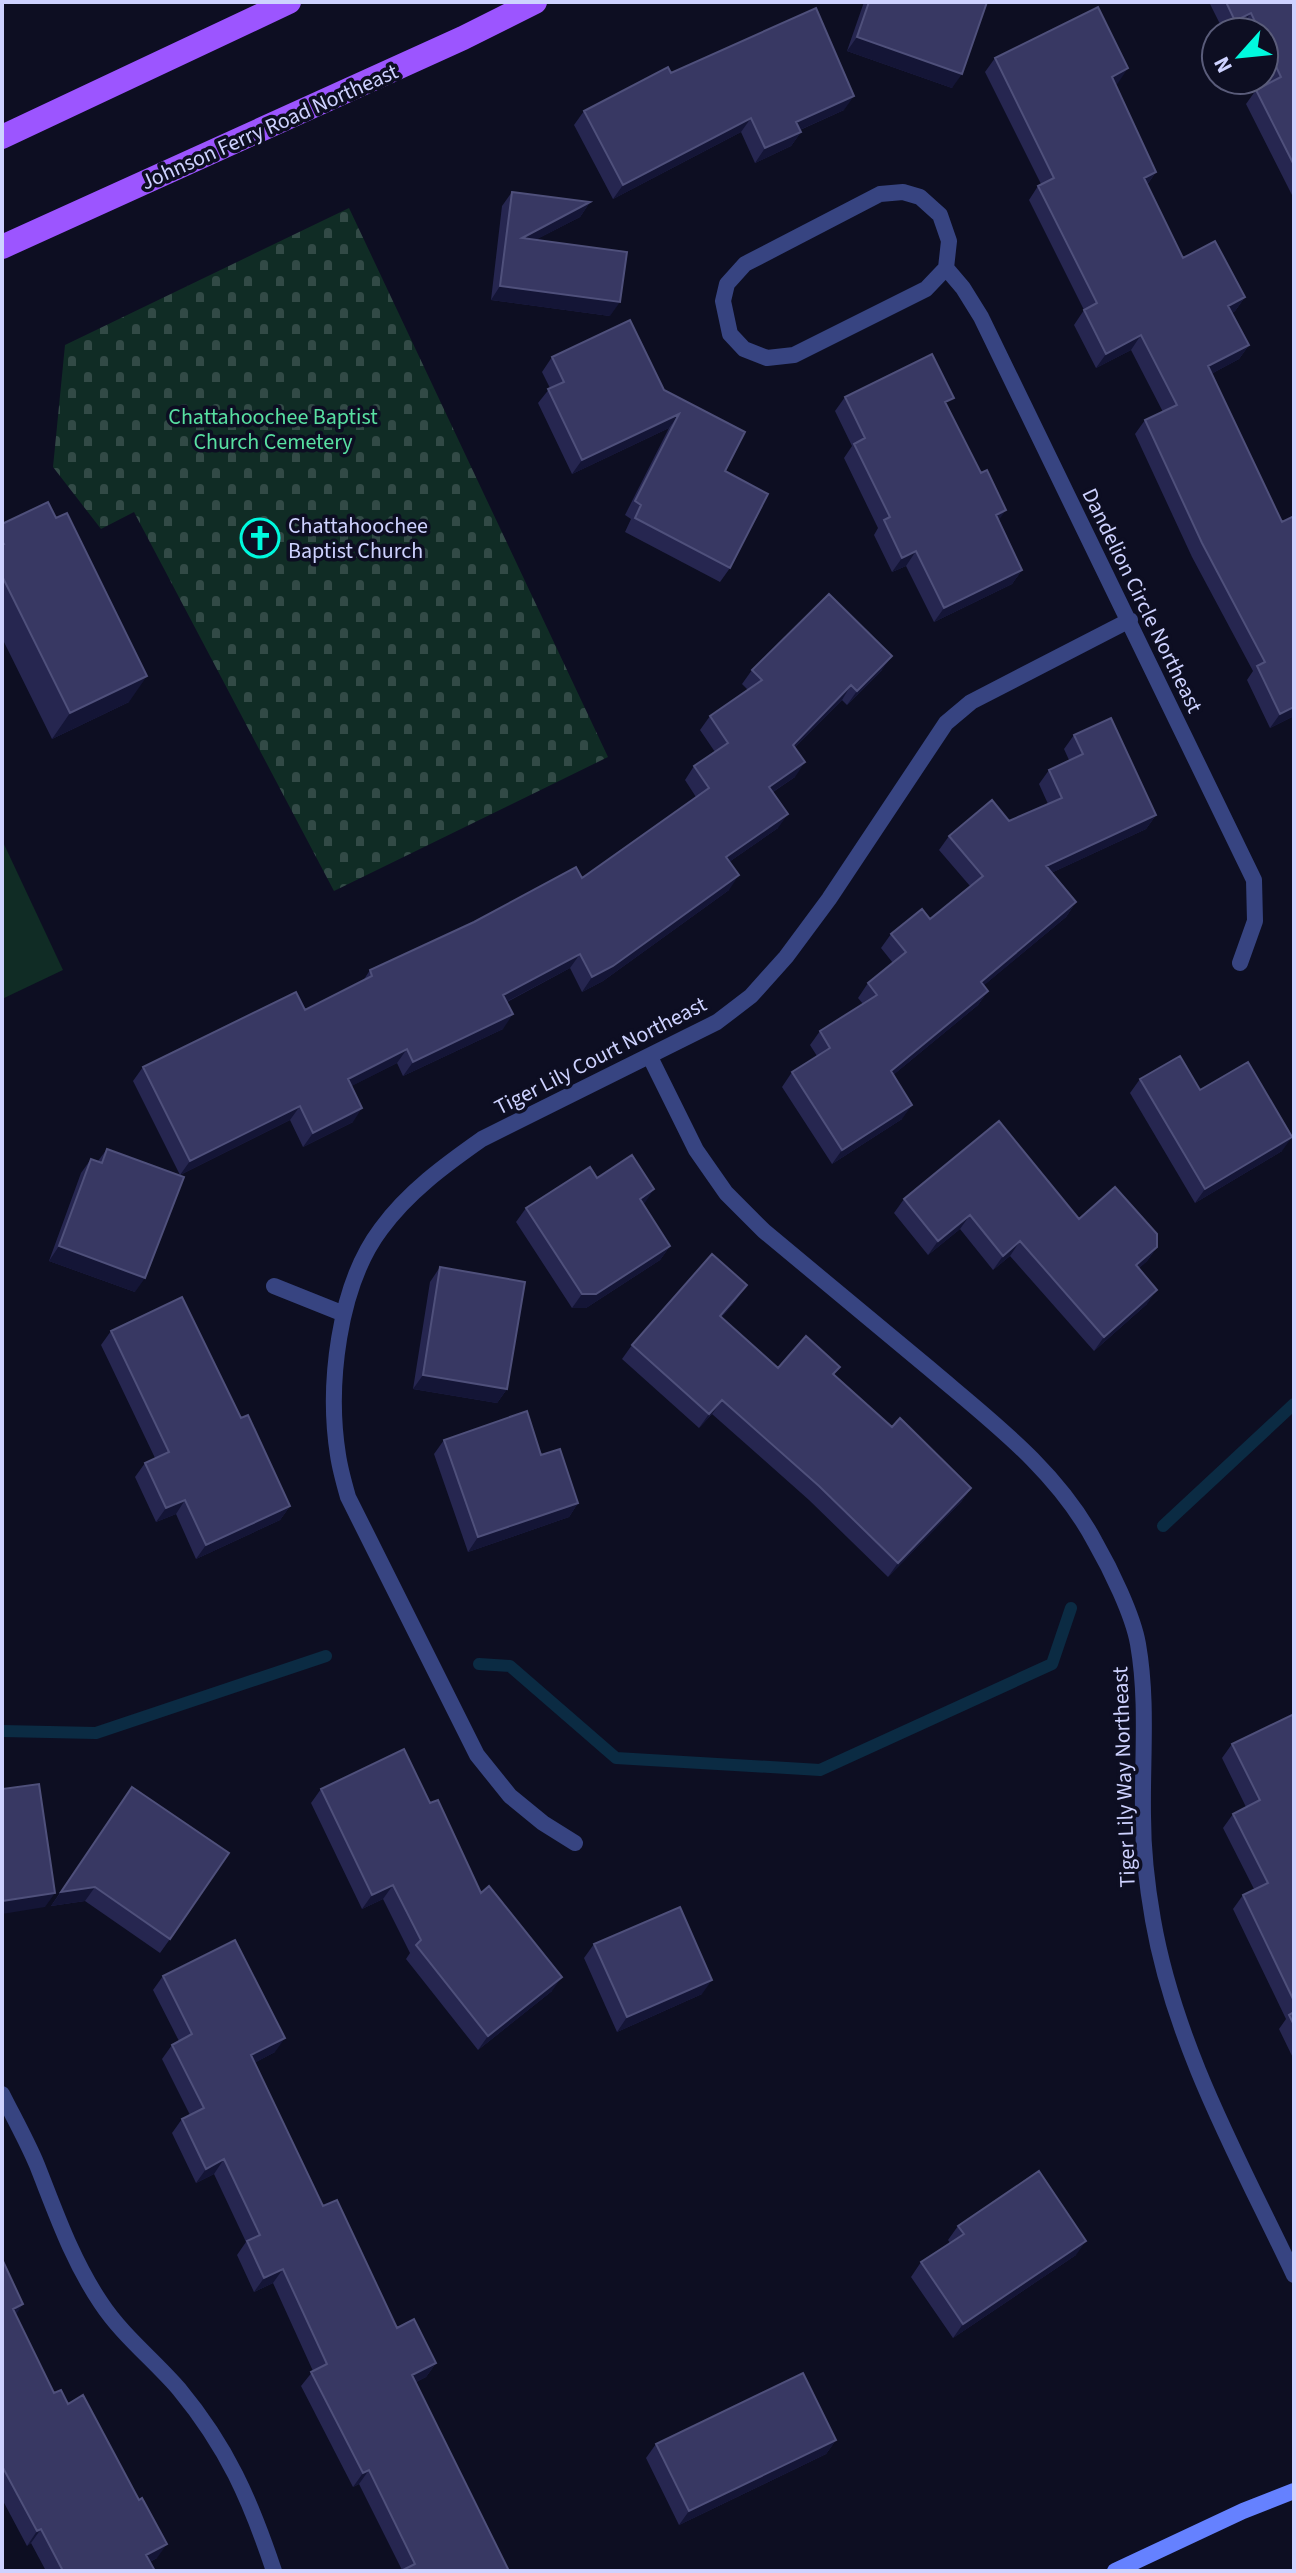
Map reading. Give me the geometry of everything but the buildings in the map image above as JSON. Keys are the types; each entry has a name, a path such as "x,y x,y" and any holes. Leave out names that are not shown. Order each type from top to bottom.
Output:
{"main road":[{"path":"2,137 289,2"},
{"name":"Johnson Ferry Road Northeast","path":"2,247 463,38 535,2"}],"street":[{"path":"903,192 920,197 940,215 949,241 946,268 926,289 794,355 767,358 744,349 730,334 723,301 727,284 745,264 880,194 903,192"},
{"name":"Dandelion Circle Northeast","path":"946,268 981,317 1254,880 1255,921 1240,963"},
{"name":"Tiger Lily Court Northeast","path":"575,1843 543,1823 510,1796 477,1755 348,1497 338,1454 334,1404 344,1314 359,1268 380,1230 413,1192 482,1139 717,1022 751,996 786,957 829,899 946,723 971,702 1130,620"},
{"name":"Tiger Lily Way Northeast","path":"650,1057 696,1150 726,1193 764,1231 1021,1446 1059,1488 1094,1539 1138,1641 1143,1691 1146,1875 1153,1923 1168,1981 1202,2080 1294,2275"},
{"path":"274,1286 344,1314"},
{"path":"2,2094 36,2163 62,2234 84,2276 103,2307 208,2424 250,2503 274,2571"},
{"path":"1115,2571 1243,2511 1294,2491"}],"green space":[{"name":"Chattahoochee Baptist Church Cemetery","path":"349,208 608,757 334,891 134,512 101,529 53,467 65,345"},
{"path":"2,840 63,970 2,999"}],"waterway":[{"path":"1163,1526 1294,1404"},
{"path":"479,1664 510,1666 616,1758 820,1770 1052,1664 1071,1608"},
{"path":"2,1731 96,1733 326,1656"}],"place":[{"name":"Chattahoochee Baptist Church","path":"260,538"}]}
